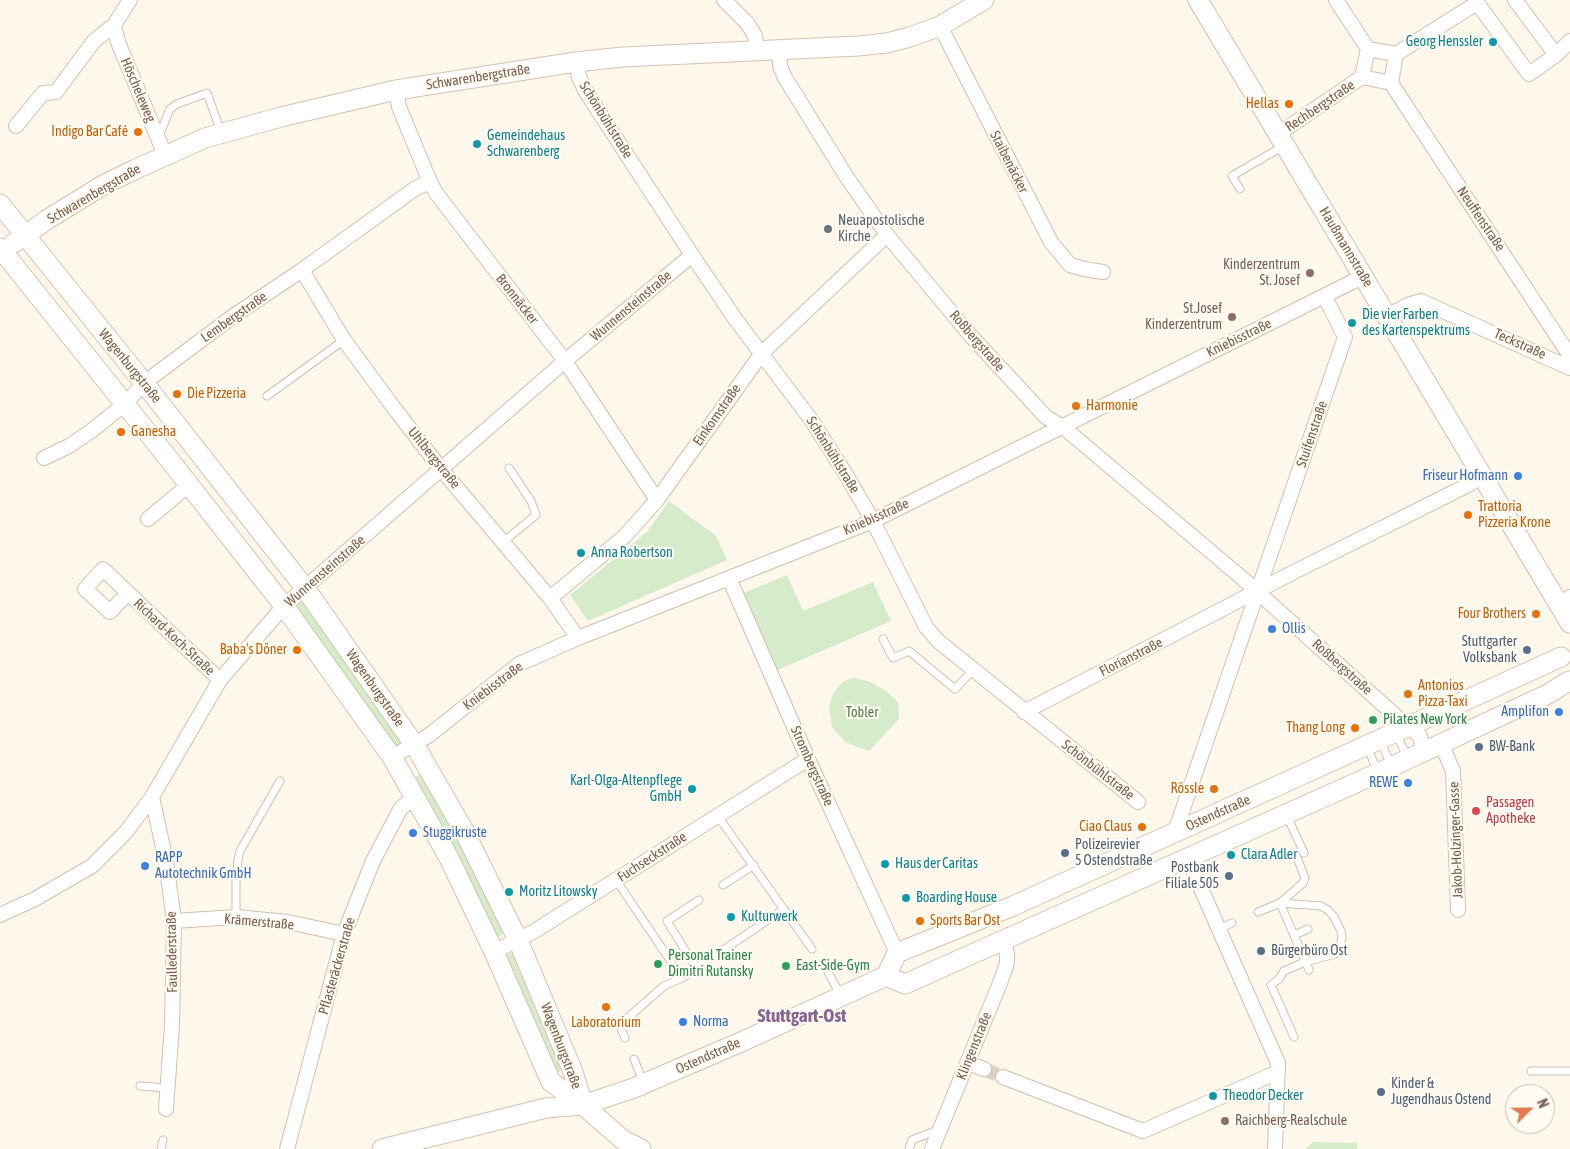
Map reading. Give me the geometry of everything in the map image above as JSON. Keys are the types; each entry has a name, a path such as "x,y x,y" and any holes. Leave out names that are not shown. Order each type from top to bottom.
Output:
{"street":[{"path":"16,126 43,93 56,92 94,41 114,25 130,0"},
{"path":"724,0 747,23 755,36 757,50"},
{"name":"Schwarenbergstraße","path":"1,251 162,146 396,90 576,62 624,57 887,43 940,26 984,0"},
{"name":"Haußmannstraße","path":"1198,0 1482,476 1565,601 1570,623"},
{"path":"1336,0 1368,49 1362,78 1391,83 1396,54"},
{"path":"1515,0 1556,55"},
{"path":"1368,49 1396,54 1476,1 1529,74 1556,55 1570,41"},
{"name":"Höscheleweg","path":"114,25 118,42 162,146"},
{"name":"Staibenäcker","path":"940,26 1051,242 1070,264 1084,269 1103,272"},
{"name":"Roßbergstraße","path":"780,49 780,66 784,76 846,176 887,235 970,335 1046,417 1063,426 1274,605 1388,737 1420,736 1422,746 1399,763"},
{"name":"Schönbühlstraße","path":"576,62 579,77 586,92 692,255 736,320 812,421 873,521 926,628 938,641 1024,712 1138,802"},
{"name":"Rechbergstraße","path":"1282,139 1362,78"},
{"name":"Neuffenstraße","path":"1391,83 1570,356"},
{"name":"Bronnäcker","path":"396,90 399,106 436,193 565,362 657,500"},
{"name":"Lembergstraße","path":"44,458 69,446 91,431 125,404 144,383 232,318 416,188 430,182"},
{"name":"Wagenburgstraße","path":"0,204 305,588 414,744 463,829 518,940 573,1072 583,1105"},
{"name":"Einkornstraße","path":"550,598 624,537 657,500 762,353 887,235"},
{"name":"Wagenburgstraße","path":"1,251 190,484 284,606 392,757 449,858 494,952 551,1082 583,1105"},
{"name":"Wunnensteinstraße","path":"0,915 35,899 92,866 126,832 152,797 220,680 284,606 565,362 692,255"},
{"name":"Uhlbergstraße","path":"302,270 344,340 442,469 550,598 578,638"},
{"name":"Kniebisstraße","path":"392,757 428,736 520,664 578,638 873,521 1364,276"},
{"name":"Stuifenstraße","path":"1174,832 1345,337 1325,297"},
{"name":"Teckstraße","path":"1387,316 1408,305 1421,301 1570,368"},
{"name":"Florianstraße","path":"1024,712 1290,574 1466,486 1482,476"},
{"path":"148,518 190,484"},
{"name":"Strombergstraße","path":"729,578 808,759 904,950"},
{"name":"Richard-Koch-Straße","path":"128,593 220,680"},
{"path":"1566,649 1563,671 1570,681"},
{"name":"Ostendstraße","path":"904,950 1013,906 1388,737 1566,649"},
{"name":"Ostendstraße","path":"382,1149 546,1108 583,1105 623,1093 886,976 905,984 1441,744 1548,694 1570,681"},
{"name":"Jakob-Holzinger-Gasse","path":"1441,744 1453,771 1458,910"},
{"name":"Fuchseckstraße","path":"494,952 518,940 616,880 808,759"},
{"name":"Faullederstraße","path":"152,797 166,861 174,920 172,1026 166,1109"},
{"name":"Pflasteräckerstraße","path":"287,1149 344,934 373,861 400,808 415,797"},
{"path":"1187,858 1278,1063 1276,1149"},
{"name":"Krämerstraße","path":"174,920 236,917 288,922 344,934"},
{"name":"Klingenstraße","path":"932,1149 968,1063 1006,962 1007,954 1004,940"},
{"path":"886,976 904,950 923,976"},
{"path":"968,1063 984,1069"},
{"path":"1004,1077 1143,1131 1278,1072"},
{"path":"583,1105 623,1140 640,1149"}],"lane":[{"path":"162,146 170,109 177,104 207,93 222,133"},
{"path":"1240,189 1232,176 1282,139"},
{"path":"267,396 344,340"},
{"path":"503,542 536,515 531,501 509,468"},
{"path":"882,639 893,658 908,651 956,689 973,670"},
{"path":"1388,737 1399,763"},
{"path":"1388,737 1399,763"},
{"path":"1388,737 1399,763"},
{"path":"236,917 237,867 240,851 280,781"},
{"path":"1258,912 1280,903 1303,884 1305,878 1300,854 1286,814"},
{"path":"717,815 812,949"},
{"path":"723,885 754,865"},
{"path":"616,880 682,978"},
{"path":"696,968 667,921 699,900"},
{"path":"1280,903 1309,970"},
{"path":"1280,903 1321,906 1334,917 1341,931 1342,938 1340,950 1328,957 1305,962 1284,971 1279,979 1271,985 1294,1037"},
{"path":"625,1038 620,1029 624,1021 664,986 682,978 784,909"},
{"path":"1219,929 1232,923"},
{"path":"1294,935 1308,929"},
{"path":"828,972 842,996"},
{"path":"634,1059 644,1084"},
{"path":"1531,1071 1570,1071"},
{"path":"140,1086 168,1088"},
{"path":"909,1149 912,1140 940,1130"},
{"path":"161,1149 163,1140"}],"green space":[{"path":"669,501 716,536 727,560 588,621 570,595 647,532"},
{"path":"787,575 803,611 873,582 891,621 773,672 741,594"},
{"path":"303,601 402,742 393,750 293,608"},
{"name":"Tobler","path":"853,678 868,681 885,690 898,702 899,719 869,751 845,742 832,727 829,708 833,694 842,682"},
{"path":"423,773 507,932 495,938 412,779"},
{"path":"515,952 566,1068 555,1074 503,957"},
{"path":"1313,1142 1357,1143 1357,1149 1305,1149"}],"tunnel":[{"path":"984,1069 1003,1077"}],"place":[{"name":"Georg Henssler","path":"1493,42"},
{"name":"Hellas","path":"1289,104"},
{"name":"Indigo Bar Café","path":"138,132"},
{"name":"Gemeindehaus Schwarenberg","path":"477,144"},
{"name":"Neuapostolische Kirche","path":"828,229"},
{"name":"Kinderzentrum St. Josef","path":"1310,273"},
{"name":"St.Josef Kinderzentrum","path":"1232,317"},
{"name":"Die vier Farben des Kartenspektrums","path":"1352,323"},
{"name":"Die Pizzeria","path":"177,394"},
{"name":"Harmonie","path":"1076,406"},
{"name":"Ganesha","path":"121,432"},
{"name":"Friseur Hofmann","path":"1518,476"},
{"name":"Trattoria Pizzeria Krone","path":"1468,515"},
{"name":"Anna Robertson","path":"581,553"},
{"name":"Four Brothers","path":"1536,614"},
{"name":"Ollis","path":"1272,629"},
{"name":"Baba's Döner","path":"297,650"},
{"name":"Stuttgarter Volksbank","path":"1527,650"},
{"name":"Antonios Pizza-Taxi","path":"1408,694"},
{"name":"Amplifon","path":"1559,712"},
{"name":"Pilates New York","path":"1373,720"},
{"name":"Thang Long","path":"1355,728"},
{"name":"BW-Bank","path":"1479,747"},
{"name":"REWE","path":"1408,783"},
{"name":"Karl-Olga-Altenpflege GmbH","path":"692,789"},
{"name":"Rössle","path":"1214,789"},
{"name":"Passagen Apotheke","path":"1476,811"},
{"name":"Ciao Claus","path":"1142,827"},
{"name":"Stuggikruste","path":"413,833"},
{"name":"Polizeirevier 5 Ostendstraße","path":"1065,853"},
{"name":"Clara Adler","path":"1231,855"},
{"name":"Haus der Caritas","path":"885,864"},
{"name":"RAPP Autotechnik GmbH","path":"145,866"},
{"name":"Postbank Filiale 505","path":"1229,876"},
{"name":"Moritz Litowsky","path":"509,892"},
{"name":"Boarding House","path":"906,898"},
{"name":"Kulturwerk","path":"731,917"},
{"name":"Sports Bar Ost","path":"920,921"},
{"name":"Bürgerbüro Ost","path":"1261,951"},
{"name":"Personal Trainer Dimitri Rutansky","path":"658,964"},
{"name":"East-Side-Gym","path":"786,966"},
{"name":"Laboratorium","path":"606,1007"},
{"name":"Norma","path":"683,1022"},
{"name":"Kinder & Jugendhaus Ostend","path":"1381,1092"},
{"name":"Theodor Decker","path":"1213,1096"},
{"name":"Raichberg-Realschule","path":"1225,1121"}],"district":[{"name":"Stuttgart-Ost","path":"802,1016"}]}
